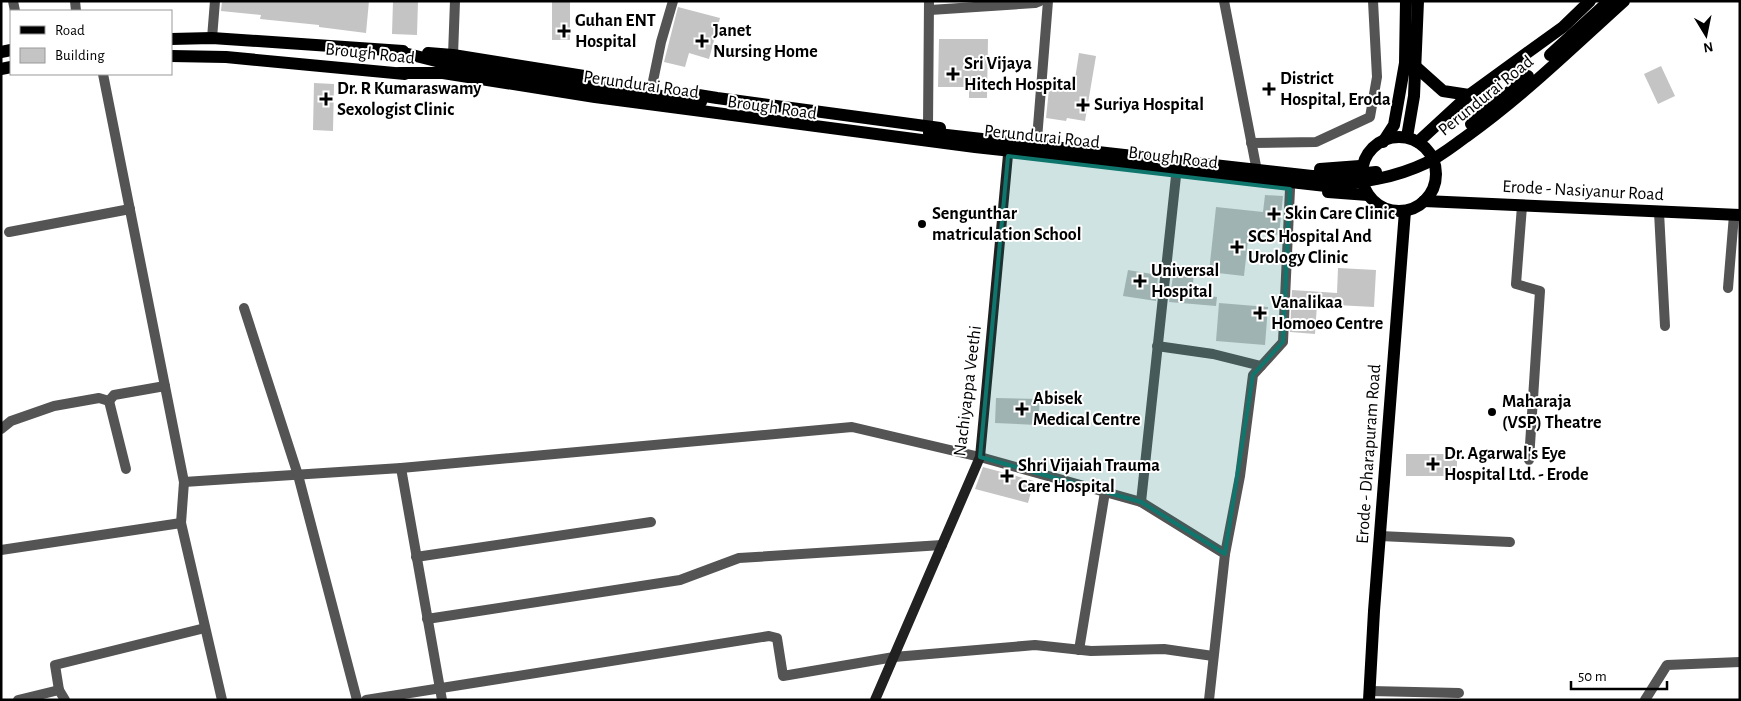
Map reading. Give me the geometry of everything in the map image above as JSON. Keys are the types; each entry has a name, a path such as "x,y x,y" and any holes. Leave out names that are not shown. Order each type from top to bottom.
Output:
{"main road":[{"path":"1338,176 1364,163 1380,146 1394,125 1405,64 1406,1"},
{"path":"1412,140 1418,1"},
{"path":"1412,140 1469,95 1564,27 1590,1"},
{"name":"Perundurai Road","path":"399,73 447,64 817,120 1254,170 1312,176 1338,176 1378,172 1421,156 1457,136 1532,73 1609,1"},
{"name":"Perundurai Road","path":"447,64 595,96 975,148 1326,186 1358,183 1392,175 1426,163 1495,116 1624,1"},
{"path":"1434,163 1485,132 1574,56 1634,1"},
{"name":"Brough Road","path":"172,39 212,38 396,51 447,64 652,86 717,98 928,126 1256,166 1296,170 1362,165"},
{"name":"Brough Road","path":"172,56 226,57 399,73 915,145 1290,189 1368,195"},
{"path":"1415,66 1443,91 1469,95"},
{"path":"1394,137 1412,140 1427,149 1434,163 1435,181 1431,192 1424,201 1405,211 1388,210 1377,204 1368,195 1362,183 1362,165 1372,148 1382,140 1394,137"},
{"name":"Erode - Nasiyanur Road","path":"1424,201 1737,215"},
{"name":"Erode - Dharapuram Road","path":"1370,696 1380,536 1405,211"}],"street":[{"path":"212,38 215,1"},
{"path":"447,64 455,1"},
{"path":"652,86 661,42 674,1"},
{"path":"928,126 929,5 1036,3 1040,1"},
{"path":"1037,139 1048,1"},
{"path":"1224,1 1256,166"},
{"path":"1251,143 1316,142 1370,117 1376,77 1373,1"},
{"path":"103,75 184,482 181,523 222,700"},
{"name":"Nachiyappa Veethi","path":"875,700 980,457 1010,136"},
{"path":"1140,502 1176,176"},
{"path":"1209,700 1226,554 1240,476 1253,375 1283,342 1290,189"},
{"path":"1522,206 1516,284 1540,291 1529,460"},
{"path":"9,232 130,208"},
{"path":"1659,212 1665,326"},
{"path":"1728,288 1737,215"},
{"path":"244,308 298,475 357,700"},
{"path":"1158,346 1213,354 1261,366"},
{"path":"110,400 114,395 165,386"},
{"path":"1,429 11,421 54,406 99,398 110,400"},
{"path":"110,400 126,470"},
{"path":"184,482 401,468 852,427 980,457 1140,502 1226,554"},
{"path":"401,468 442,700"},
{"path":"1079,650 1105,492"},
{"path":"416,557 651,522"},
{"path":"1,550 181,523"},
{"path":"1380,536 1510,542"},
{"path":"427,619 680,580 739,558 942,545"},
{"path":"65,700 59,690 55,665 206,628"},
{"path":"366,700 769,636 777,638 783,676 894,657 1035,645 1079,650 1164,649 1213,656"},
{"path":"1645,700 1667,665 1740,662"},
{"path":"18,700 59,690"},
{"path":"1370,696 1459,693"}],"highlighted area":[{"path":"1008,156 1290,189 1283,342 1253,375 1225,554 1141,502 980,457"}],"building":[{"path":"222,1 369,1 366,33 319,27 319,25 260,19 261,15 221,11"},
{"path":"393,1 418,1 417,35 392,34"},
{"path":"552,1 570,1 570,40 552,40"},
{"path":"678,7 720,18 709,59 689,53 685,67 664,62"},
{"path":"939,39 988,39 987,98 969,98 969,87 938,87"},
{"path":"1079,53 1096,56 1085,121 1067,118 1066,121 1046,118 1049,89 1073,92"},
{"path":"1661,66 1675,96 1658,104 1644,74"},
{"path":"314,83 334,84 333,131 313,130"},
{"path":"1265,195 1283,196 1279,235 1249,231 1244,276 1209,272 1216,207 1263,212"},
{"path":"1338,268 1376,270 1374,307 1317,304 1315,334 1290,332 1292,290 1337,293"},
{"path":"1128,270 1158,275 1156,301 1123,296"},
{"path":"1174,270 1194,272 1192,294 1217,297 1216,306 1169,302"},
{"path":"1219,303 1268,307 1265,345 1216,341"},
{"path":"996,398 1040,399 1038,425 995,423"},
{"path":"1406,454 1457,454 1457,476 1406,476"},
{"path":"983,467 1034,481 1028,503 975,489"}],"place":[{"name":"Guhan ENT Hospital","path":"564,31"},
{"name":"Janet Nursing Home","path":"702,41"},
{"name":"Sri Vijaya Hitech Hospital","path":"953,74"},
{"name":"District Hospital, Eroda","path":"1269,89"},
{"name":"Dr. R Kumaraswamy Sexologist Clinic","path":"326,99"},
{"name":"Suriya Hospital","path":"1083,105"},
{"name":"Skin Care Clinic","path":"1274,214"},
{"name":"Sengunthar matriculation School","path":"922,224"},
{"name":"SCS Hospital And Urology Clinic","path":"1237,247"},
{"name":"Universal Hospital","path":"1140,281"},
{"name":"Vanalikaa Homoeo Centre","path":"1260,313"},
{"name":"Abisek Medical Centre","path":"1022,409"},
{"name":"Maharaja (VSP) Theatre","path":"1492,412"},
{"name":"Dr. Agarwal's Eye Hospital Ltd. - Erode","path":"1433,464"},
{"name":"Shri Vijaiah Trauma Care Hospital","path":"1007,476"}]}
